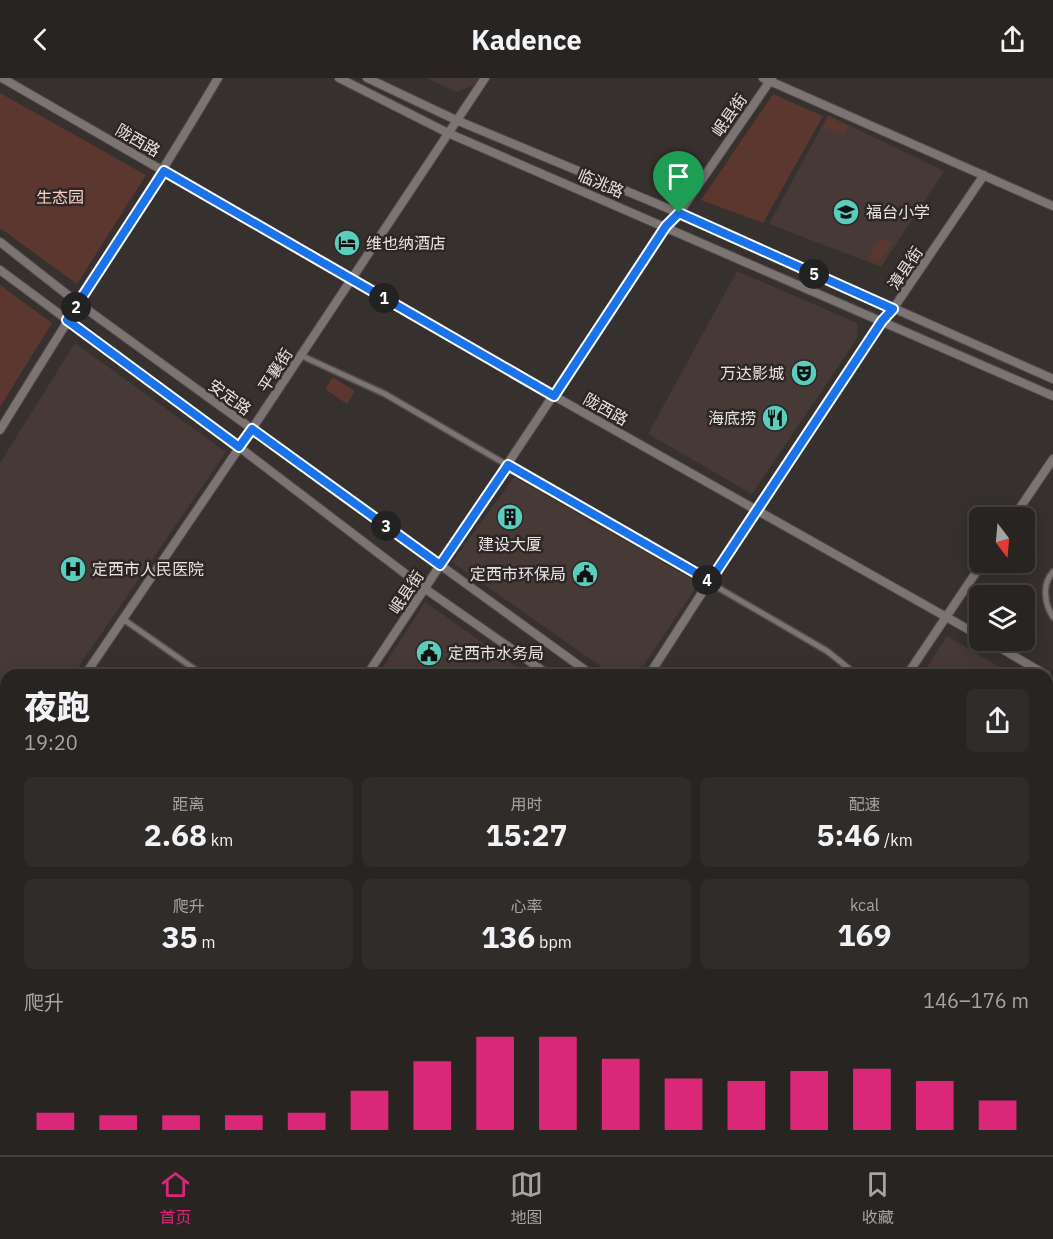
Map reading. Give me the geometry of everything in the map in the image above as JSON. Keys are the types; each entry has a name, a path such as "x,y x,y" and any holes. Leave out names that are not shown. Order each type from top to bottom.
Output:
{"street":[{"name":"陇西路","path":"2,78 554,396 969,630"},
{"path":"0,430 67,320 164,171 218,78"},
{"name":"临洮路","path":"339,78 448,133 1053,396"},
{"name":"临洮路","path":"367,78 456,120 679,213 1053,380"},
{"name":"平襄街","path":"89,669 485,78"},
{"path":"768,79 1053,206"},
{"name":"岷县街","path":"371,669 666,226 679,213 768,79"},
{"name":"漳县街","path":"654,669 756,509 882,321 893,309 984,175"},
{"name":"安定路","path":"0,242 78,303 584,669"},
{"path":"0,270 239,447 424,588 540,669"},
{"path":"300,355 385,394 710,581 827,651 850,669"},
{"path":"1020,507 1053,459"},
{"path":"1053,572 1047,579 1045,595 1053,617"},
{"path":"911,669 976,573"},
{"path":"123,619 194,669"},
{"path":"1006,651 1037,669"}],"shaded area":[{"path":"427,78 479,78 473,86 456,92"},
{"name":"福台小学","path":"828,115 944,171 881,267 769,224"},
{"path":"737,271 857,323 858,337 752,494 648,434"},
{"name":"定西市人民医院","path":"75,343 226,452 77,669 0,669 0,463"},
{"path":"514,477 699,583 641,669 604,669 452,562"},
{"path":"425,602 520,669 382,669"},
{"path":"947,636 1003,669 926,669"}],"green space":[{"name":"生态园","path":"0,93 146,175 77,284 0,228"},
{"path":"773,94 823,116 763,223 701,200"},
{"path":"828,117 848,126 843,136 823,127"},
{"path":"882,237 892,244 878,264 868,257"},
{"path":"0,285 52,323 0,407"},
{"path":"333,377 355,391 347,404 325,389"}],"place":[{"name":"福台小学","path":"846,212"},
{"name":"维也纳酒店","path":"347,243"},
{"name":"万达影城","path":"804,373"},
{"name":"海底捞","path":"775,418"},
{"name":"建设大厦","path":"510,517"},
{"name":"定西市人民医院","path":"73,569"},
{"name":"定西市环保局","path":"585,574"},
{"name":"定西市水务局","path":"429,653"}],"route":[{"path":"164,171 554,396 666,226 679,213 893,309 882,321 710,581 508,465 440,565 252,429 239,447 67,320 164,171"}]}
